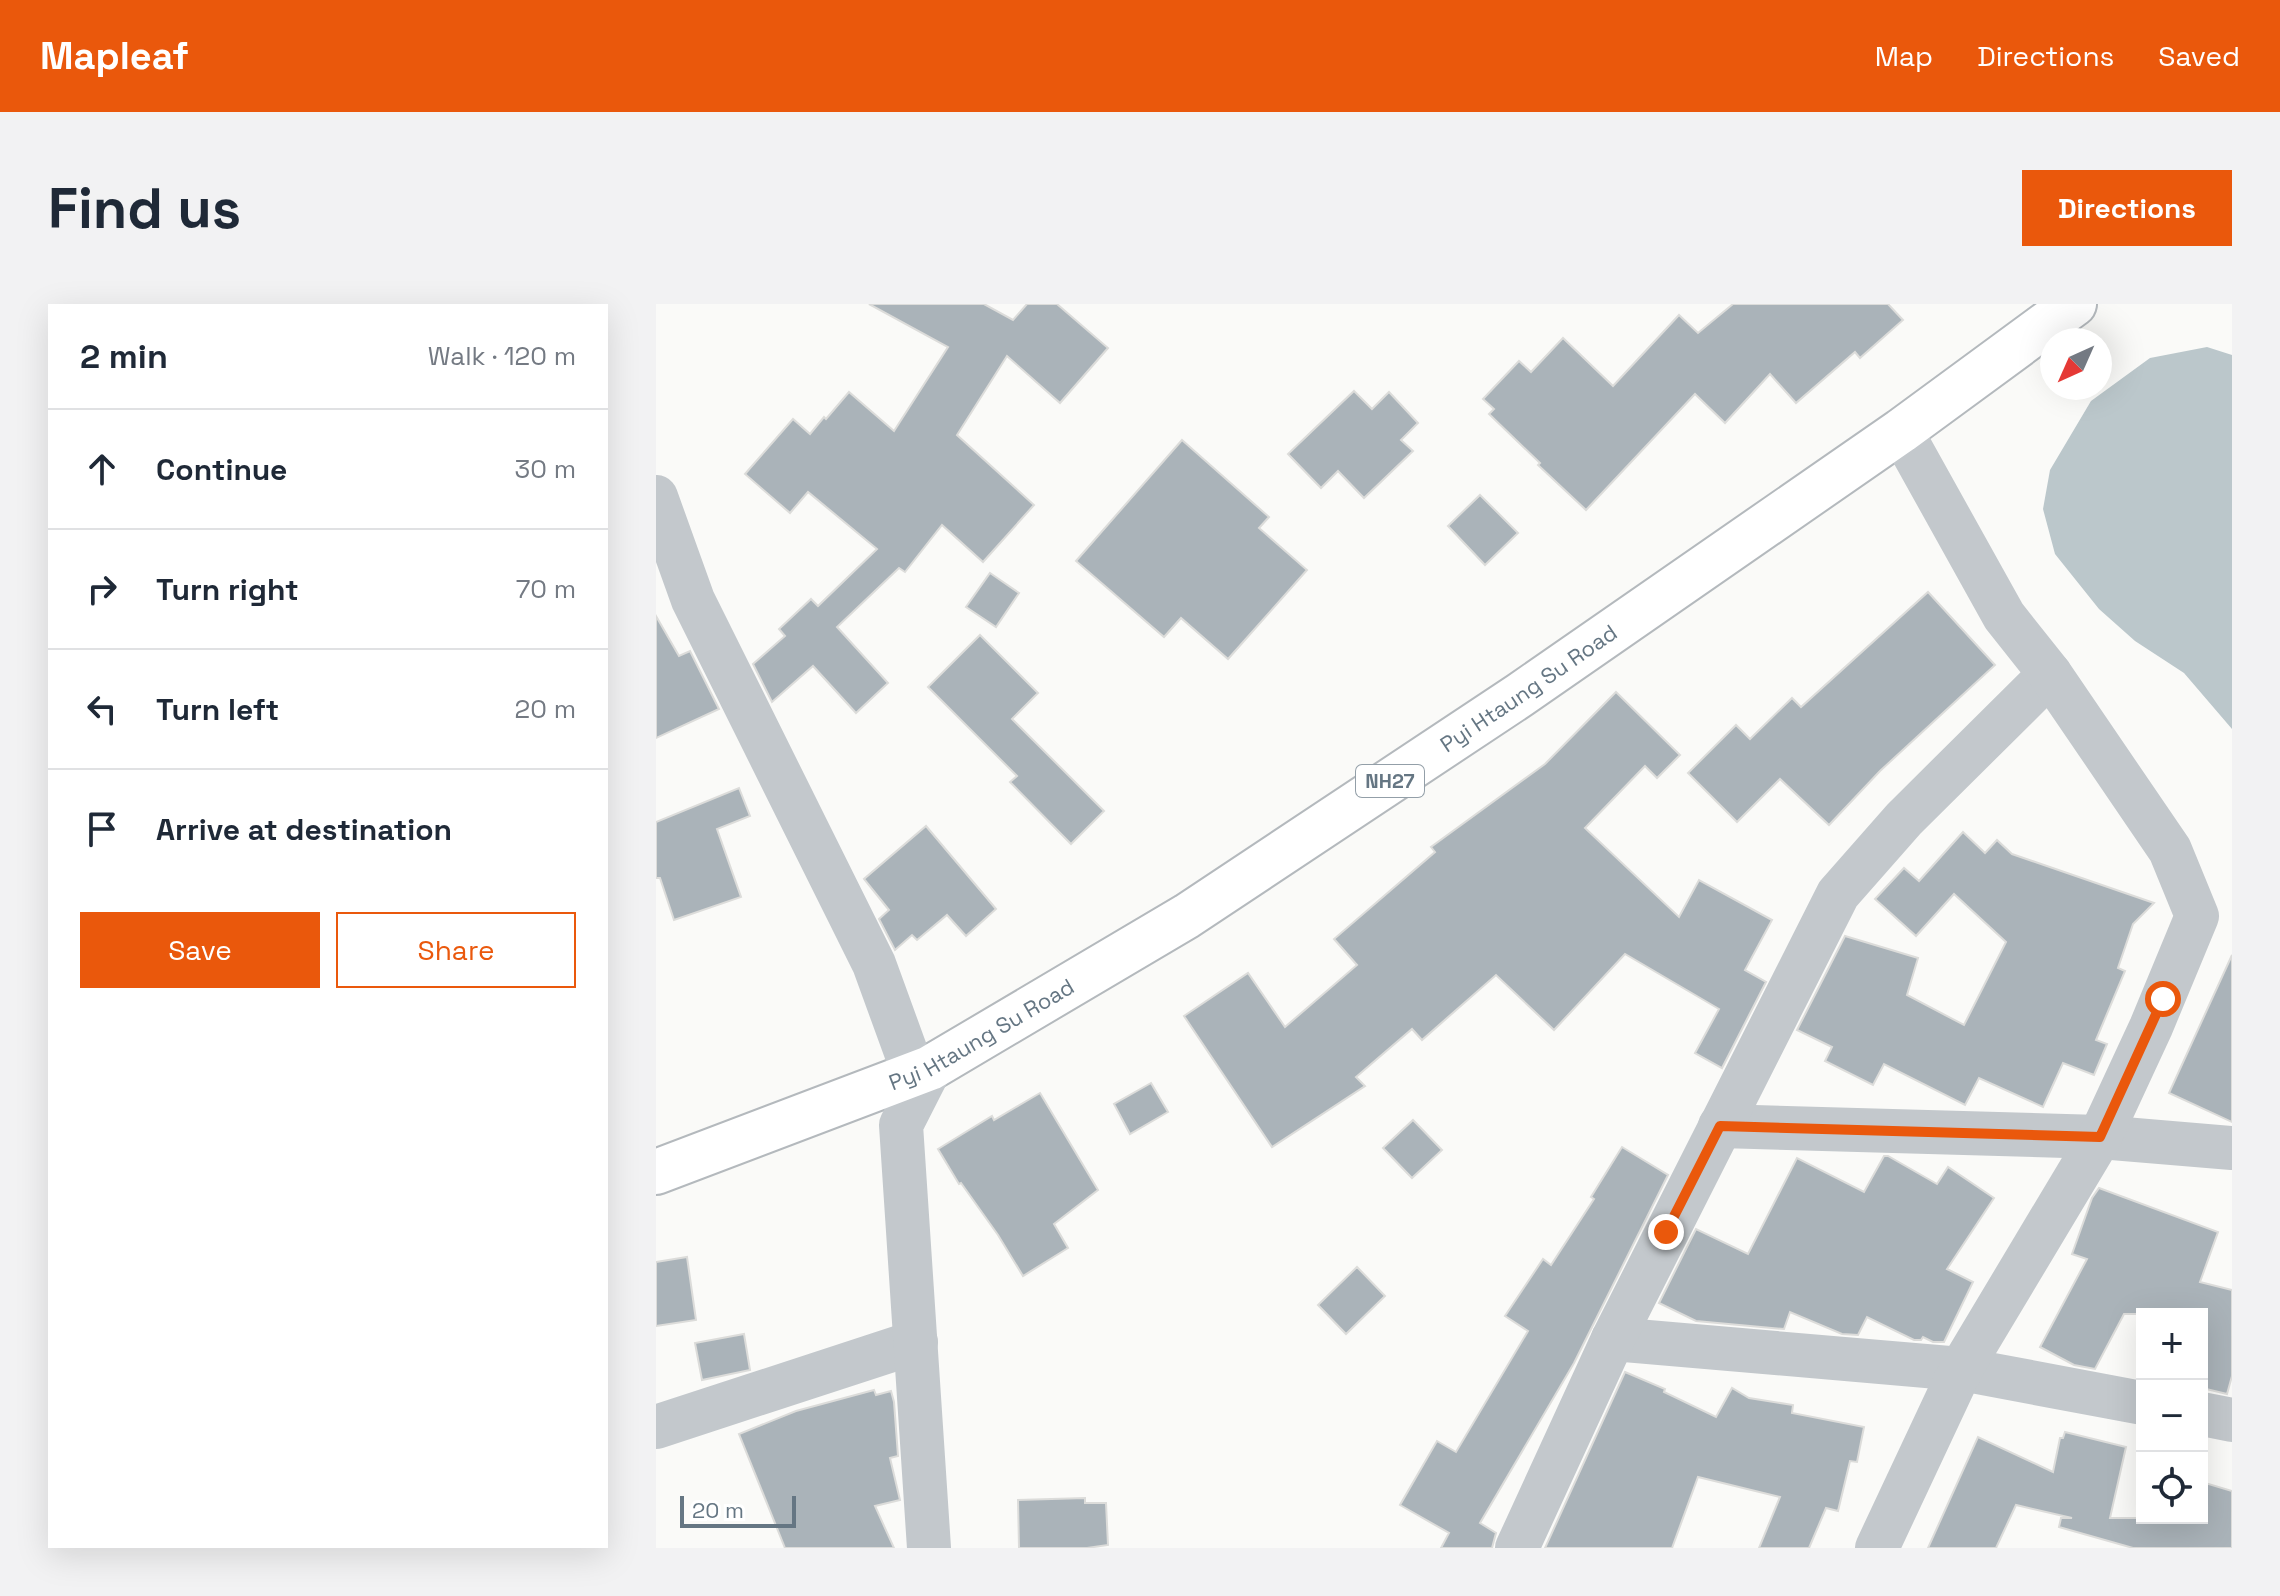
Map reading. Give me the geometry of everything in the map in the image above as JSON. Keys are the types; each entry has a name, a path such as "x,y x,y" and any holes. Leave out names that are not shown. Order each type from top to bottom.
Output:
{"highway":[{"name":"Pyi Htaung Su Road","path":"656,1172 922,1071 1187,916 1520,695 1901,431 2074,304"}],"street":[{"path":"1877,1548 1961,1369 2100,1137 2151,1027 2197,916 2170,850 2050,674 2004,616 1901,431"},
{"path":"656,497 693,600 874,964 922,1071 901,1125 929,1548"},
{"path":"1517,1548 1613,1339 1838,894 1904,819 2050,674"},
{"path":"1720,1126 2100,1137 2232,1148"},
{"path":"1613,1339 1961,1369 2136,1402"},
{"path":"656,1427 916,1342"},
{"path":"2208,1415 2232,1420"}],"shaded area":[{"path":"2207,347 2232,355 2232,729 2184,673 2135,641 2099,609 2055,554 2043,509 2050,470 2091,401 2112,400 2112,386 2150,358"}],"building":[{"path":"869,304 984,304 1013,320 1027,304 1057,304 1108,348 1060,403 1007,356 957,435 1034,505 983,562 942,525 905,572 899,568 837,627 888,683 856,713 813,666 772,702 753,664 785,636 779,629 811,599 818,606 877,549 808,492 790,513 745,474 793,419 810,434 849,392 894,431 948,347"},
{"path":"1733,304 1888,304 1903,320 1860,358 1855,352 1796,403 1770,374 1725,423 1695,394 1586,510 1489,414 1494,409 1483,399 1519,361 1531,372 1563,338 1613,386 1679,315 1698,333"},
{"path":"1354,391 1372,409 1389,392 1418,423 1401,440 1413,451 1364,498 1338,471 1321,488 1288,454"},
{"path":"1182,440 1269,517 1259,528 1307,570 1228,659 1181,618 1164,637 1076,561"},
{"path":"1480,495 1518,533 1485,565 1448,526"},
{"path":"990,573 1019,593 996,627 966,607"},
{"path":"1928,592 1995,665 1880,771 1829,825 1780,779 1737,822 1688,773 1736,725 1750,739 1792,698 1801,707"},
{"path":"656,616 679,656 690,651 719,709 656,738"},
{"path":"980,635 1038,693 1012,719 1104,811 1071,844 1010,782 1017,776 928,687"},
{"path":"1616,692 1680,755 1657,778 1645,766 1585,828 1679,917 1699,880 1772,920 1745,970 1766,982 1722,1068 1695,1053 1719,1009 1625,954 1554,1030 1496,975 1422,1040 1412,1029 1356,1077 1365,1086 1272,1147 1184,1016 1248,973 1285,1027 1357,965 1334,939 1435,852 1431,847 1545,764"},
{"path":"739,788 750,816 717,829 741,897 674,920 660,878 656,878 656,822"},
{"path":"926,826 996,909 966,936 947,915 917,940 912,935 895,950 879,919 889,910 864,879"},
{"path":"1963,832 1985,853 1997,840 2012,854 2154,903 2133,924 2118,968 2125,971 2096,1040 2107,1044 2094,1075 2063,1063 2043,1107 1979,1078 1965,1105 1884,1064 1873,1085 1825,1061 1832,1047 1797,1030 1845,936 1918,958 1907,995 1964,1025 2006,942 1954,894 1916,936 1875,899 1904,868 1919,881"},
{"path":"2232,955 2232,1122 2169,1093"},
{"path":"1151,1083 1168,1112 1130,1134 1114,1104"},
{"path":"1040,1093 1098,1190 1054,1224 1068,1248 1023,1276 938,1149 992,1116 994,1120"},
{"path":"1413,1120 1442,1150 1412,1178 1383,1148"},
{"path":"1622,1147 1668,1175 1574,1363 1480,1523 1496,1533 1492,1548 1441,1548 1449,1533 1400,1505 1437,1441 1456,1452 1528,1331 1505,1316 1543,1259 1551,1265 1594,1199 1591,1197"},
{"path":"1884,1156 1937,1184 1948,1167 1994,1198 1947,1269 1973,1282 1944,1342 1933,1342 1923,1337 1914,1340 1867,1317 1858,1335 1842,1334 1790,1312 1784,1329 1696,1321 1659,1303 1696,1229 1748,1254 1797,1158 1864,1192"},
{"path":"2099,1188 2218,1232 2200,1282 2232,1290 2232,1376 2227,1394 2208,1389 2208,1308 2136,1308 2136,1314 2124,1314 2095,1369 2074,1365 2040,1347 2087,1259 2072,1254 2092,1198"},
{"path":"687,1257 696,1320 656,1326 656,1262"},
{"path":"1357,1267 1385,1296 1346,1334 1318,1305"},
{"path":"744,1334 750,1370 702,1380 695,1343"},
{"path":"1625,1372 1665,1389 1664,1392 1716,1417 1732,1388 1749,1398 1793,1405 1792,1413 1864,1427 1857,1462 1850,1461 1838,1511 1826,1508 1809,1548 1759,1548 1780,1497 1698,1477 1672,1548 1545,1548"},
{"path":"874,1390 876,1395 891,1391 894,1402 898,1456 890,1458 900,1500 875,1506 894,1548 785,1548 739,1434 796,1411"},
{"path":"2065,1432 2126,1447 2110,1518 2136,1518 2136,1524 2208,1524 2208,1484 2232,1491 2232,1548 2133,1548 2059,1527 2061,1518 2072,1518 2016,1505 1996,1548 1928,1548 1978,1437 2053,1472 2060,1438"},
{"path":"1085,1498 1085,1503 1106,1503 1108,1545 1019,1548 1018,1500"}],"route":[{"path":"1666,1232 1720,1126 2100,1137 2163,999"}]}
